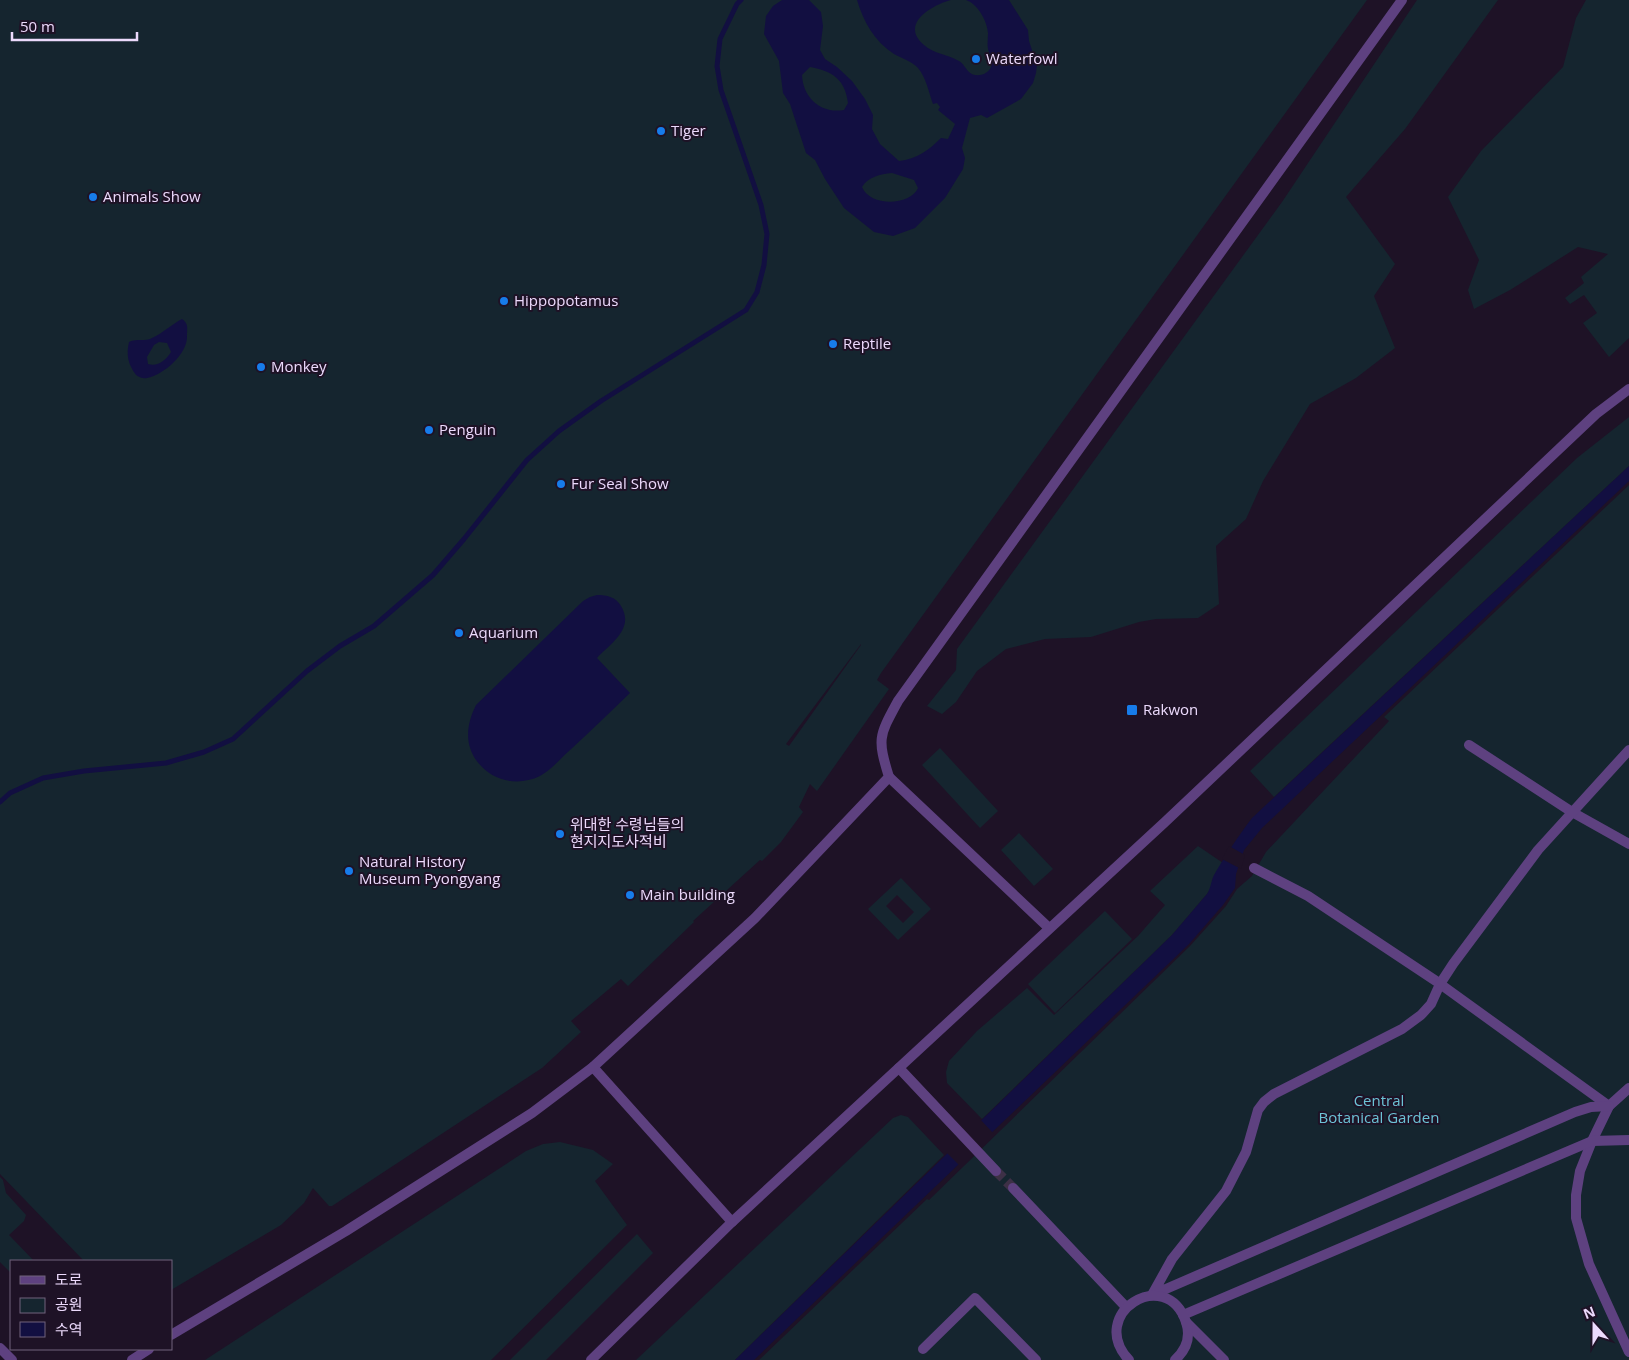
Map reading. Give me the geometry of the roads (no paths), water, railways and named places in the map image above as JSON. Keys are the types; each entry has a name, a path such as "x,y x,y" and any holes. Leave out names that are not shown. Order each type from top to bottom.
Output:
{"street":[{"path":"1049,928 889,777 881,751 882,731 898,701 1402,0"},
{"path":"591,1360 732,1222 1172,816 1596,414 1629,389"},
{"path":"1469,744 1572,812 1629,844"},
{"path":"1152,1295 1172,1260 1226,1191 1246,1152 1258,1110 1264,1102 1274,1094 1402,1029 1421,1015 1431,1004 1440,984 1453,964 1538,850 1629,750"},
{"path":"172,1335 346,1231 532,1113 593,1067 755,918 889,777"},
{"path":"1254,868 1308,896 1440,984 1609,1106"},
{"path":"593,1067 732,1222"},
{"path":"899,1068 996,1171"},
{"path":"1629,1088 1609,1106 1580,1171 1576,1195 1576,1218 1589,1264 1629,1352"},
{"path":"1128,1360 1117,1342 1116,1329 1119,1317 1126,1307 1142,1297 1152,1295 1575,1112 1591,1107 1609,1106"},
{"path":"1185,1318 1592,1141 1629,1140"},
{"path":"1013,1188 1126,1307"},
{"path":"1152,1295 1167,1299 1178,1306 1185,1318 1224,1360"},
{"path":"923,1349 975,1298 1036,1360"},
{"path":"1175,1360 1182,1353 1187,1342 1188,1329 1185,1318"},
{"path":"0,1348 12,1360"},
{"path":"132,1360 147,1350"}],"water":[{"path":"782,0 809,0 821,12 823,26 820,50 825,59 852,81 865,99 873,115 872,129 880,144 899,161 922,153 941,138 948,139 955,124 938,110 940,107 937,103 933,104 925,80 918,68 887,49 876,37 866,23 857,0 951,0 935,6 921,16 915,30 917,37 928,48 959,61 970,73 978,75 988,71 992,63 988,47 988,33 984,18 978,9 966,0 1009,0 1028,30 1029,41 1037,65 1036,73 1033,83 1021,99 987,118 981,115 970,118 962,148 965,158 963,169 945,198 915,228 893,236 874,232 844,208 815,160 806,153 790,104 783,93 779,61 764,34 766,16 773,6","holes":["810,67 825,71 840,82 844,88 848,103 844,110 836,111 821,107 810,97 803,83 802,75","892,173 914,180 918,188 914,194 899,201 890,202 881,201 866,194 862,187 868,181 883,174"]},
{"path":"182,319 187,324 186,343 179,356 161,373 147,378 136,375 128,359 129,342 149,339","holes":["159,342 167,343 171,352 167,358 155,365 148,364 147,357 154,345"]},
{"path":"1629,466 1629,481 1262,828 1244,850 1236,874 1235,888 1223,905 1189,944 754,1360 735,1360 1172,935 1207,894 1218,868 1252,818"},
{"path":"597,595 608,596 617,600 625,614 623,629 597,658 630,693 548,771 540,776 522,781 514,781 505,780 489,773 476,760 468,740 469,726 476,705 583,601"}],"waterway":[{"path":"0,802 10,793 43,778 84,771 166,763 204,752 233,739 307,671 340,646 374,626 433,575 527,460 559,431 601,401 746,310 757,292 764,265 767,234 761,205 721,90 717,66 720,39 737,4 741,0"}],"tunnel":[{"path":"996,1171 1013,1188"}],"place":[{"name":"Waterfowl","path":"976,59"},
{"name":"Tiger","path":"661,131"},
{"name":"Animals Show","path":"93,197"},
{"name":"Hippopotamus","path":"504,301"},
{"name":"Reptile","path":"833,344"},
{"name":"Monkey","path":"261,367"},
{"name":"Penguin","path":"429,430"},
{"name":"Fur Seal Show","path":"561,484"},
{"name":"Aquarium","path":"459,633"},
{"name":"Rakwon","path":"1132,710"},
{"name":"위대한 수령님들의 현지지도사적비","path":"560,834"},
{"name":"Natural History Museum Pyongyang","path":"349,871"},
{"name":"Main building","path":"630,895"}],"park label":[{"name":"Central Botanical Garden","path":"1379,1110"}]}
